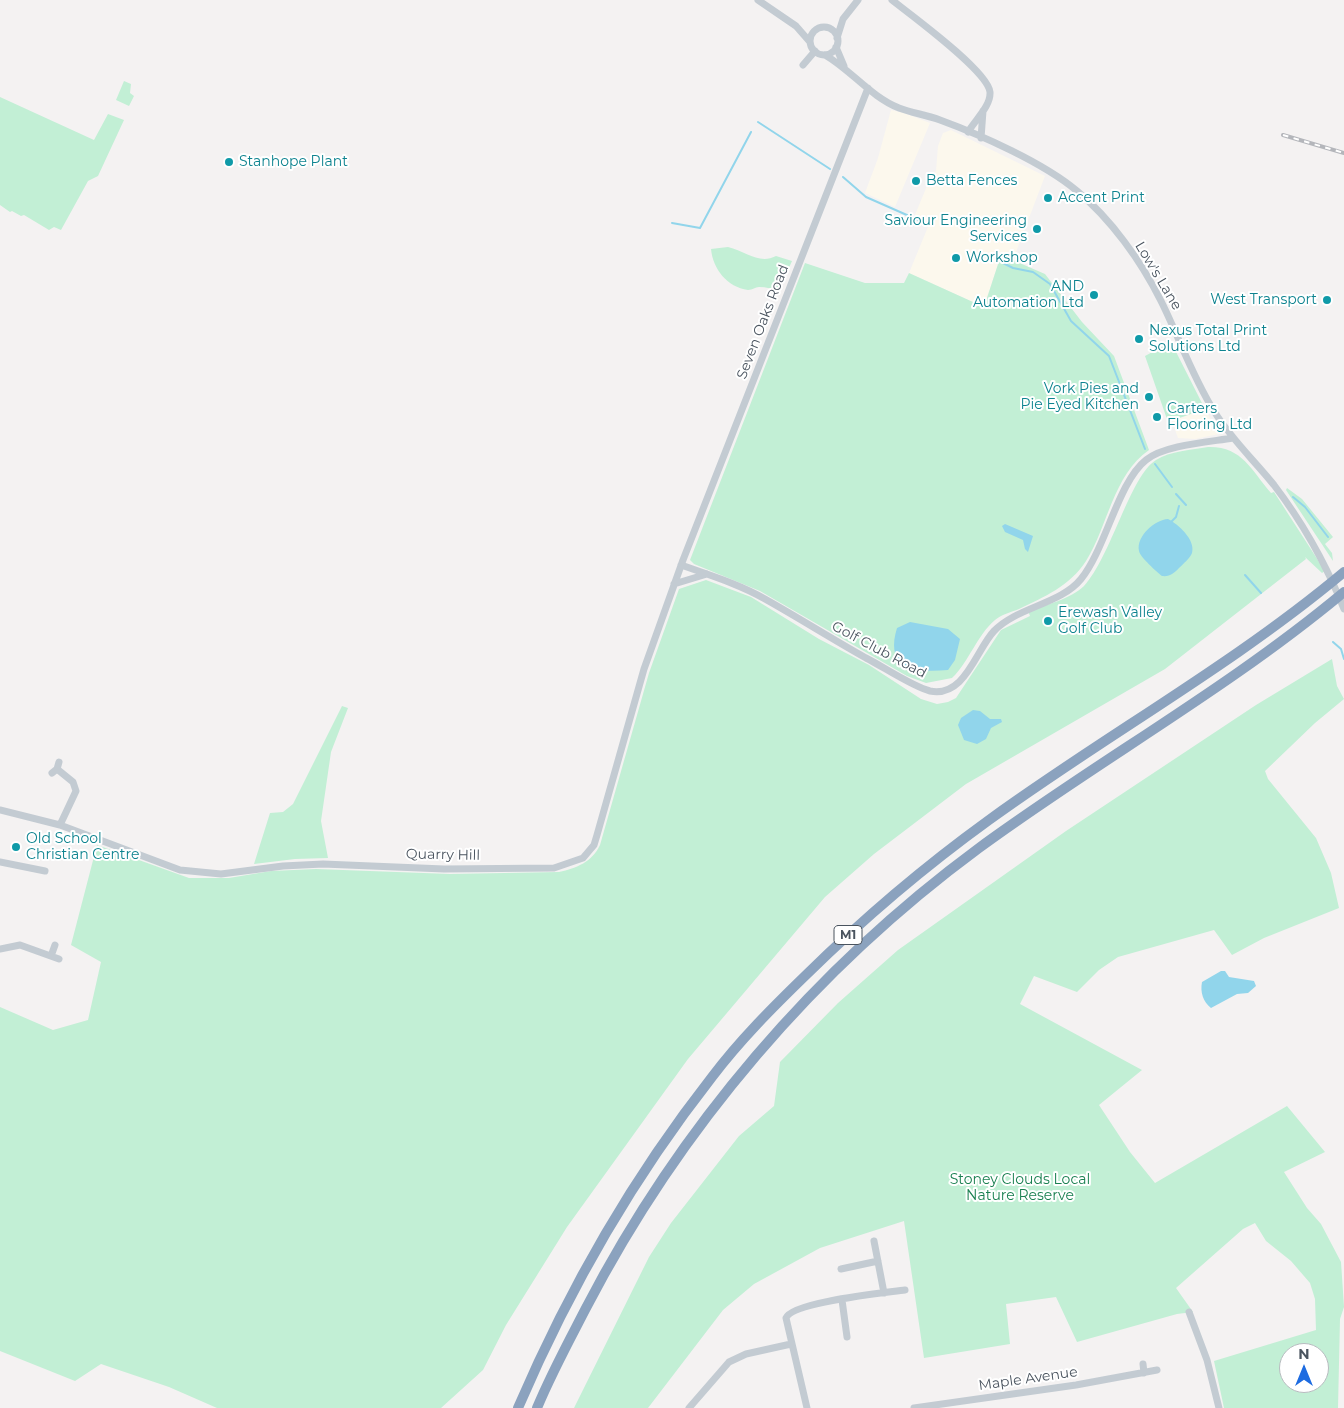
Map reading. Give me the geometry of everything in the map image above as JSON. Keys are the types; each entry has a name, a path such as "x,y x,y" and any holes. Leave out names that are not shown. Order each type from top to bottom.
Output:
{"highway":[{"name":"M1","path":"518,1408 545,1345 576,1285 632,1187 713,1075 765,1016 885,902 954,845 1031,791 1228,660 1318,594 1344,572"},
{"name":"M1","path":"537,1408 606,1270 638,1215 725,1093 797,1010 878,932 961,862 1041,805 1232,678 1344,592"}],"street":[{"path":"758,0 796,26 810,42 815,51 803,65"},
{"path":"796,26 815,30 826,27 842,19 858,0"},
{"path":"892,0 984,77 990,94 983,111 968,132"},
{"name":"Low's Lane","path":"842,19 836,47 844,66"},
{"path":"826,27 834,31 837,38"},
{"path":"810,42 815,30"},
{"path":"825,55 832,52 836,47"},
{"name":"Low's Lane","path":"815,51 844,66 868,88 898,108 941,120 1054,174 1088,201 1113,227 1160,298 1198,383 1214,412 1233,438 1287,502 1327,567 1344,609"},
{"name":"Seven Oaks Road","path":"681,565 868,88"},
{"path":"981,138 983,111"},
{"name":"Golf Club Road","path":"681,565 708,574 764,599 831,639 928,691 947,690 961,680 984,644 1001,624 1073,587 1081,579 1104,539 1124,491 1143,462 1159,452 1233,438"},
{"name":"Quarry Hill","path":"1,812 60,824 164,865 180,870 204,873 222,874 282,866 322,864 503,869 554,868 573,863 589,851 598,835 644,669 681,565"},
{"path":"674,584 708,574"},
{"path":"56,768 72,782 76,791 60,824"},
{"path":"0,862 45,871"},
{"path":"50,956 55,945"},
{"path":"0,949 20,946 59,959"},
{"path":"874,1241 884,1293"},
{"path":"841,1269 878,1262"},
{"path":"807,1408 786,1318 789,1312 842,1300 904,1290"},
{"path":"842,1300 847,1337"},
{"path":"1189,1312 1207,1360 1219,1408"},
{"path":"689,1408 721,1370 738,1357 791,1344"},
{"path":"1143,1364 1144,1373"},
{"name":"Maple Avenue","path":"914,1408 944,1406 1157,1370"}],"shaded area":[{"path":"891,110 930,123 895,207 865,193 878,158"},
{"path":"951,130 1045,176 1013,260 1001,255 984,307 909,273 930,222 915,215 929,181 936,171 938,146 943,133"},
{"path":"1205,409 1219,434 1195,439 1178,438 1172,421"}],"green space":[{"path":"124,81 131,84 130,93 134,96 129,106 116,100"},
{"path":"0,97 94,140 108,114 124,120 98,176 88,181 61,230 54,227 49,230 24,215 21,216 12,211 10,212 0,205"},
{"path":"728,247 758,258 764,259 776,256 792,261 779,290 756,287 748,290 734,285 722,276 712,256 711,249"},
{"path":"1001,255 1045,274 1082,322 1114,356 1149,450 1127,473 1112,502 1094,547 1080,570 1047,595 995,620 983,633 958,672 952,678 926,683 907,676 760,591 694,564 690,560 805,263 865,283 904,283 909,273 984,307"},
{"path":"1171,342 1205,409 1168,422 1145,356"},
{"path":"1208,447 1229,451 1245,461 1271,493 1274,492 1325,571 1322,573 1305,557 1306,559 1165,669 966,784 874,854 825,897 688,1059 567,1227 506,1325 483,1370 441,1408 217,1408 169,1387 101,1364 75,1381 0,1351 0,1007 53,1030 88,1020 101,962 71,945 97,845 189,878 229,878 271,871 316,869 450,874 559,872 572,868 593,856 600,845 649,673 679,589 706,580 751,597 819,639 869,665 921,699 937,704 948,702 956,698 1001,630 1030,616 1028,611 1072,595 1084,586 1103,556 1138,482 1156,460 1181,451"},
{"path":"1287,488 1302,499 1333,537 1325,544 1332,553 1333,561 1286,490"},
{"name":"Stoney Clouds Local Nature Reserve","path":"1332,659 1337,686 1344,699 1315,723 1265,771 1268,779 1316,838 1331,873 1339,908 1264,938 1232,955 1214,930 1118,957 1099,970 1077,992 1034,976 1020,1004 1142,1070 1099,1105 1130,1152 1155,1183 1287,1106 1325,1152 1284,1172 1307,1208 1321,1224 1341,1262 1344,1307 1340,1319 1338,1408 1224,1408 1214,1361 1316,1330 1315,1299 1310,1283 1291,1261 1266,1241 1255,1223 1243,1229 1176,1288 1193,1312 1177,1314 1077,1342 1056,1297 1006,1304 1010,1344 924,1358 904,1221 820,1248 754,1284 723,1310 648,1408 574,1408 649,1257 671,1223 739,1136 774,1106 780,1062 838,1003 898,950 1066,831 1256,705"},
{"path":"342,706 348,708 331,752 321,821 328,858 295,859 254,864 270,813 283,812 293,804"}],"water":[{"path":"1168,519 1185,533 1193,548 1190,557 1175,572 1162,576 1142,557 1139,545 1147,530 1158,522"},
{"path":"1005,524 1033,536 1028,552 1025,549 1023,540 1005,532 1002,526"},
{"path":"910,622 948,629 960,639 955,660 948,670 925,671 914,669 899,661 895,653 894,642 897,628"},
{"path":"973,710 980,711 990,719 1001,719 1002,722 991,728 986,739 977,744 964,740 958,725 961,718"},
{"path":"1221,971 1225,971 1229,977 1254,981 1256,986 1248,993 1237,994 1211,1008 1203,996 1202,982"}],"waterway":[{"path":"758,122 830,169"},
{"path":"672,223 700,228 751,132"},
{"path":"843,177 866,197 925,223"},
{"path":"1003,263 1013,268 1033,272 1050,284 1071,321 1109,356 1145,449"},
{"path":"1155,464 1172,487"},
{"path":"1176,494 1186,505"},
{"path":"1293,497 1305,507 1328,537"},
{"path":"1172,521 1176,517 1179,506"},
{"path":"1245,575 1261,593"},
{"path":"1333,642 1341,649 1344,659"}],"railway":[{"path":"1283,135 1344,153"}],"place":[{"name":"Stanhope Plant","path":"229,162"},
{"name":"Betta Fences","path":"916,181"},
{"name":"Accent Print","path":"1048,198"},
{"name":"Saviour Engineering Services","path":"1037,229"},
{"name":"Workshop","path":"956,258"},
{"name":"AND Automation Ltd","path":"1094,295"},
{"name":"West Transport","path":"1327,300"},
{"name":"Nexus Total Print Solutions Ltd","path":"1139,339"},
{"name":"Vork Pies and Pie Eyed Kitchen","path":"1149,397"},
{"name":"Carters Flooring Ltd","path":"1157,417"},
{"name":"Erewash Valley Golf Club","path":"1048,621"},
{"name":"Old School Christian Centre","path":"16,847"}]}
